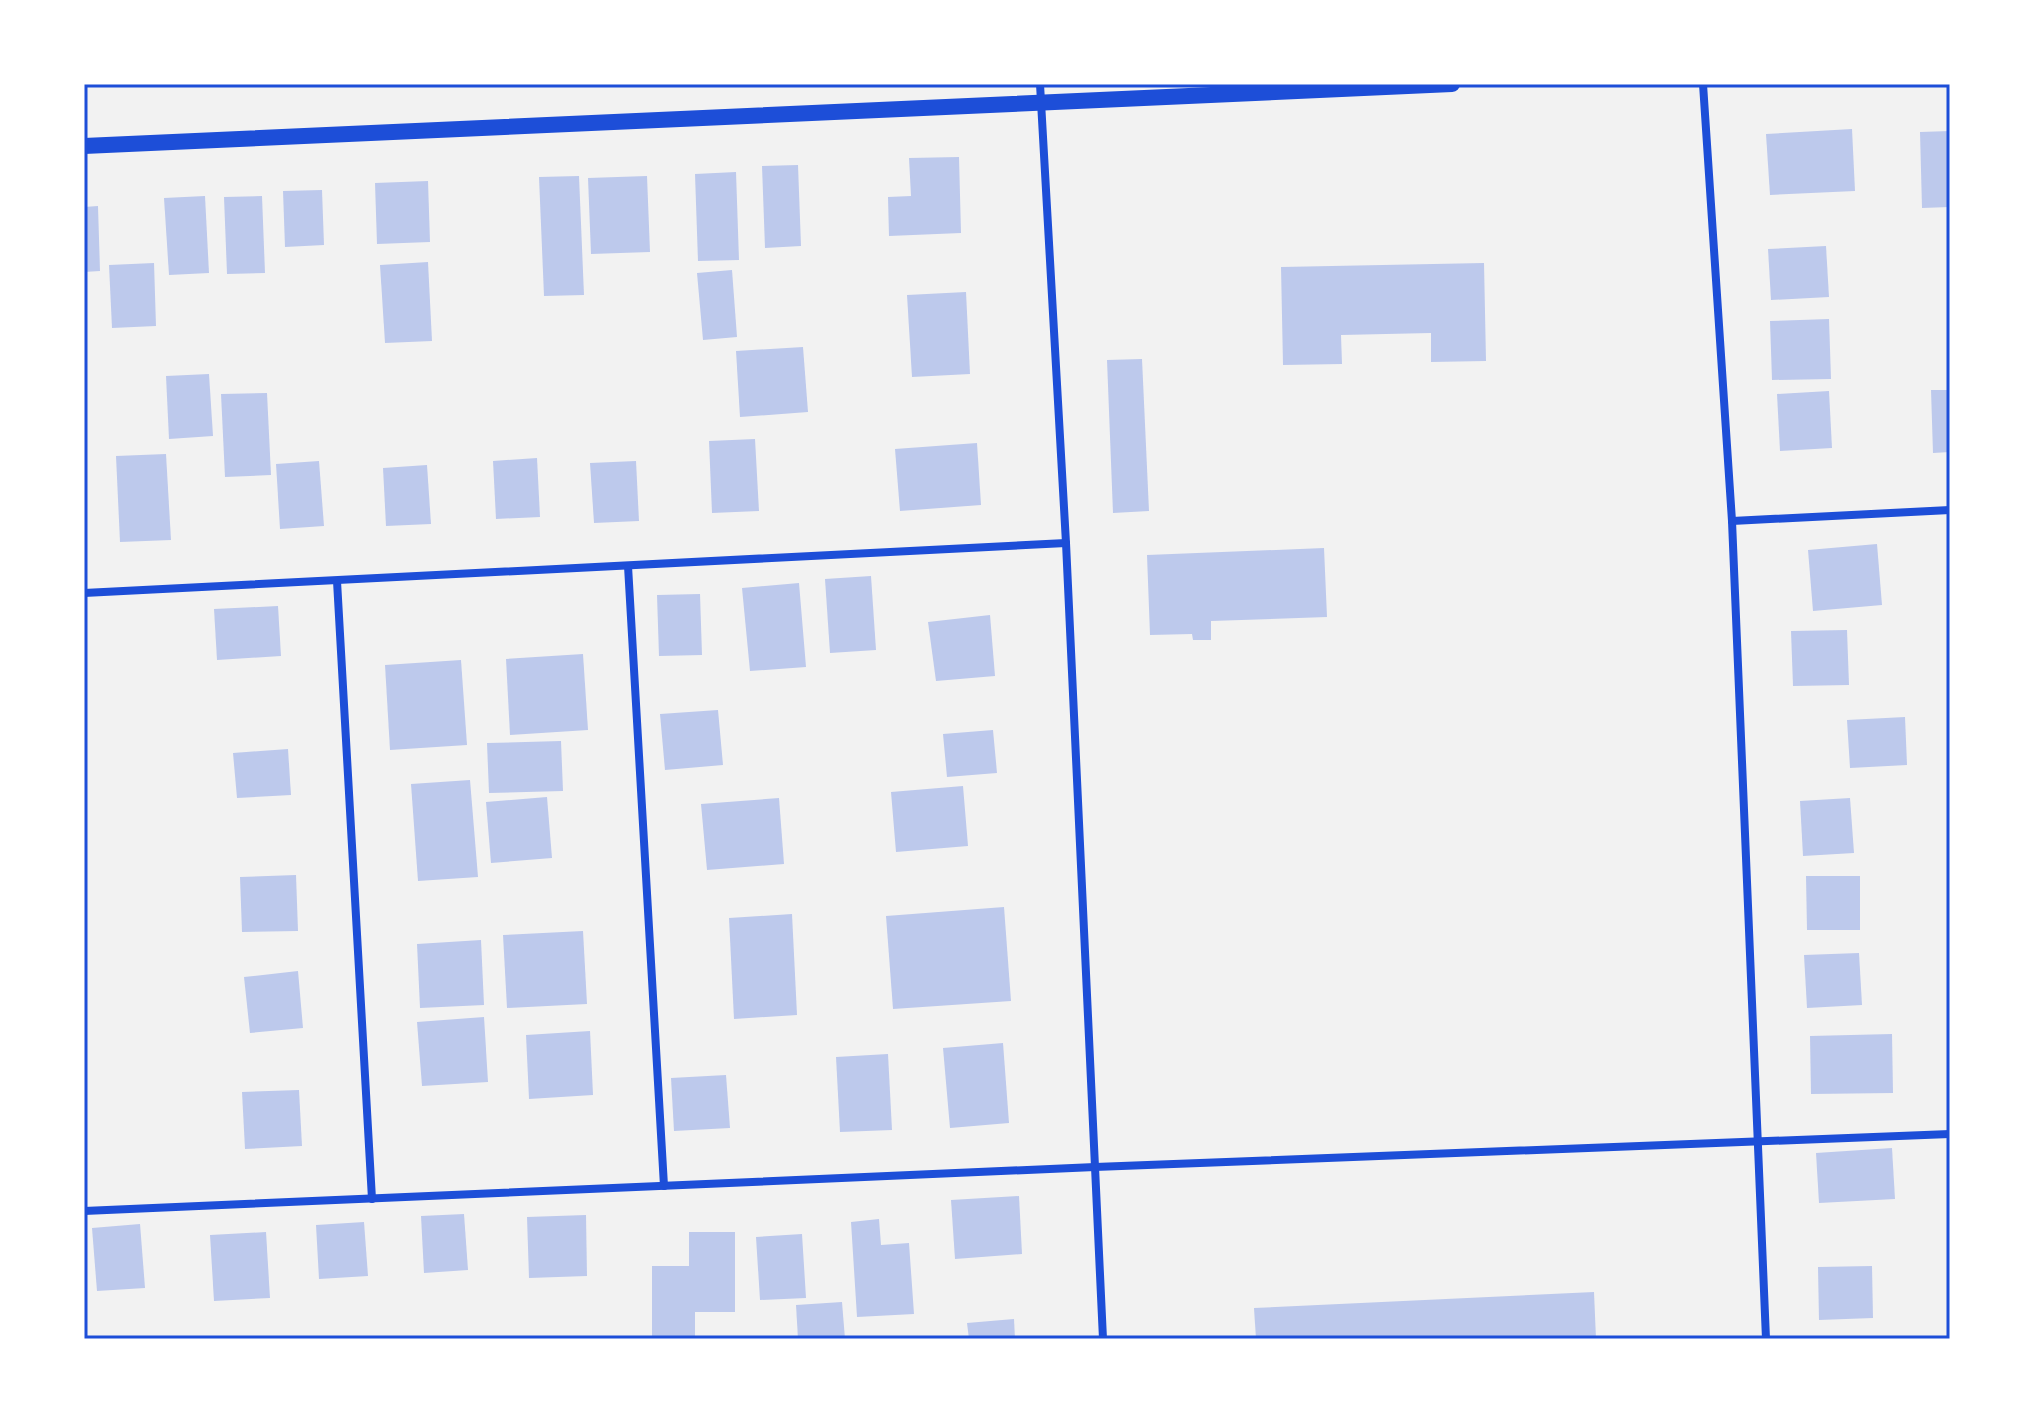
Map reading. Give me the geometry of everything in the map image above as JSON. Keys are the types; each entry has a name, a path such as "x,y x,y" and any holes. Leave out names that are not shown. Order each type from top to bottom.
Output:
{"main road":[{"path":"84,146 1452,84"}],"street":[{"path":"1040,84 1066,543 1103,1339"},
{"path":"1703,84 1732,521 1766,1339"},
{"path":"1732,521 1950,510"},
{"path":"84,593 1066,543"},
{"path":"628,566 664,1186"},
{"path":"337,581 372,1199"},
{"path":"84,1211 1950,1134"}],"building":[{"path":"1852,129 1855,191 1770,195 1766,134"},
{"path":"1950,131 1950,207 1922,208 1920,132"},
{"path":"959,157 961,233 889,236 888,197 911,196 909,158"},
{"path":"798,165 801,246 765,248 762,166"},
{"path":"736,172 739,260 698,261 695,174"},
{"path":"579,176 584,295 544,296 539,177"},
{"path":"647,176 650,252 591,254 588,178"},
{"path":"428,181 430,242 377,244 375,183"},
{"path":"322,190 324,245 285,247 283,191"},
{"path":"205,196 209,273 169,275 164,198"},
{"path":"262,196 265,273 227,274 224,197"},
{"path":"98,206 100,271 84,272 84,207"},
{"path":"1826,246 1829,297 1771,300 1768,249"},
{"path":"428,262 432,341 385,343 380,265"},
{"path":"154,263 156,326 112,328 109,265"},
{"path":"1484,263 1486,361 1431,362 1431,333 1341,335 1342,364 1283,365 1281,267"},
{"path":"732,270 737,337 703,340 697,273"},
{"path":"966,292 970,374 912,377 907,295"},
{"path":"1829,319 1831,379 1772,380 1770,321"},
{"path":"803,347 808,412 740,417 736,351"},
{"path":"1142,359 1149,511 1113,513 1107,360"},
{"path":"209,374 213,436 169,439 166,376"},
{"path":"1931,390 1950,390 1950,452 1933,453"},
{"path":"1829,391 1832,448 1780,451 1777,394"},
{"path":"267,393 271,475 225,477 221,394"},
{"path":"755,439 759,511 712,513 709,441"},
{"path":"977,443 981,505 900,511 895,449"},
{"path":"166,454 171,540 120,542 116,456"},
{"path":"537,458 540,517 496,519 493,461"},
{"path":"319,461 324,526 280,529 276,464"},
{"path":"636,461 639,521 594,523 590,463"},
{"path":"427,465 431,524 386,526 383,468"},
{"path":"1877,544 1882,605 1813,611 1808,550"},
{"path":"1324,548 1327,617 1211,621 1211,640 1193,640 1192,634 1150,635 1147,555"},
{"path":"871,576 876,650 830,653 825,579"},
{"path":"799,583 806,667 750,671 742,588"},
{"path":"700,594 702,655 659,656 657,595"},
{"path":"278,606 281,656 217,660 214,609"},
{"path":"990,615 995,676 936,681 928,622"},
{"path":"1847,630 1849,685 1793,686 1791,631"},
{"path":"583,654 588,730 510,735 506,659"},
{"path":"461,660 467,745 390,750 385,665"},
{"path":"718,710 723,765 665,770 660,714"},
{"path":"1905,717 1907,765 1850,768 1847,720"},
{"path":"993,730 997,773 947,777 943,734"},
{"path":"561,741 563,791 489,793 487,743"},
{"path":"288,749 291,795 237,798 233,753"},
{"path":"470,780 478,877 418,881 411,784"},
{"path":"963,786 968,846 896,852 891,792"},
{"path":"547,797 552,858 491,863 486,802"},
{"path":"779,798 784,864 707,870 701,804"},
{"path":"1850,798 1854,853 1803,856 1800,801"},
{"path":"296,875 298,931 242,932 240,877"},
{"path":"1806,876 1860,876 1860,930 1807,930"},
{"path":"1004,907 1011,1001 893,1009 886,916"},
{"path":"792,914 797,1015 734,1019 729,918"},
{"path":"583,931 587,1004 507,1008 503,935"},
{"path":"481,940 484,1005 420,1008 417,944"},
{"path":"1859,953 1862,1005 1807,1008 1804,955"},
{"path":"298,971 303,1028 250,1033 244,977"},
{"path":"484,1017 488,1082 422,1086 417,1022"},
{"path":"590,1031 593,1095 529,1099 526,1035"},
{"path":"1892,1034 1893,1093 1811,1094 1810,1036"},
{"path":"1003,1043 1009,1123 950,1128 943,1048"},
{"path":"888,1054 892,1130 840,1132 836,1057"},
{"path":"726,1075 730,1128 674,1131 671,1078"},
{"path":"299,1090 302,1146 245,1149 242,1092"},
{"path":"1892,1148 1895,1199 1819,1203 1816,1153"},
{"path":"1019,1196 1022,1254 955,1259 951,1200"},
{"path":"464,1214 468,1270 424,1273 421,1216"},
{"path":"586,1215 587,1276 529,1278 527,1217"},
{"path":"879,1219 881,1245 909,1243 914,1314 857,1317 851,1222"},
{"path":"364,1222 368,1276 319,1279 316,1225"},
{"path":"140,1224 145,1288 97,1291 92,1228"},
{"path":"266,1232 270,1298 214,1301 210,1235"},
{"path":"689,1232 735,1232 735,1312 695,1312 695,1339 652,1339 652,1266 689,1266"},
{"path":"802,1234 806,1298 760,1300 756,1237"},
{"path":"1872,1266 1873,1318 1819,1320 1818,1267"},
{"path":"1594,1292 1596,1339 1256,1339 1254,1308"},
{"path":"842,1302 845,1339 798,1339 796,1305"},
{"path":"1014,1319 1015,1339 969,1339 967,1323"}]}
